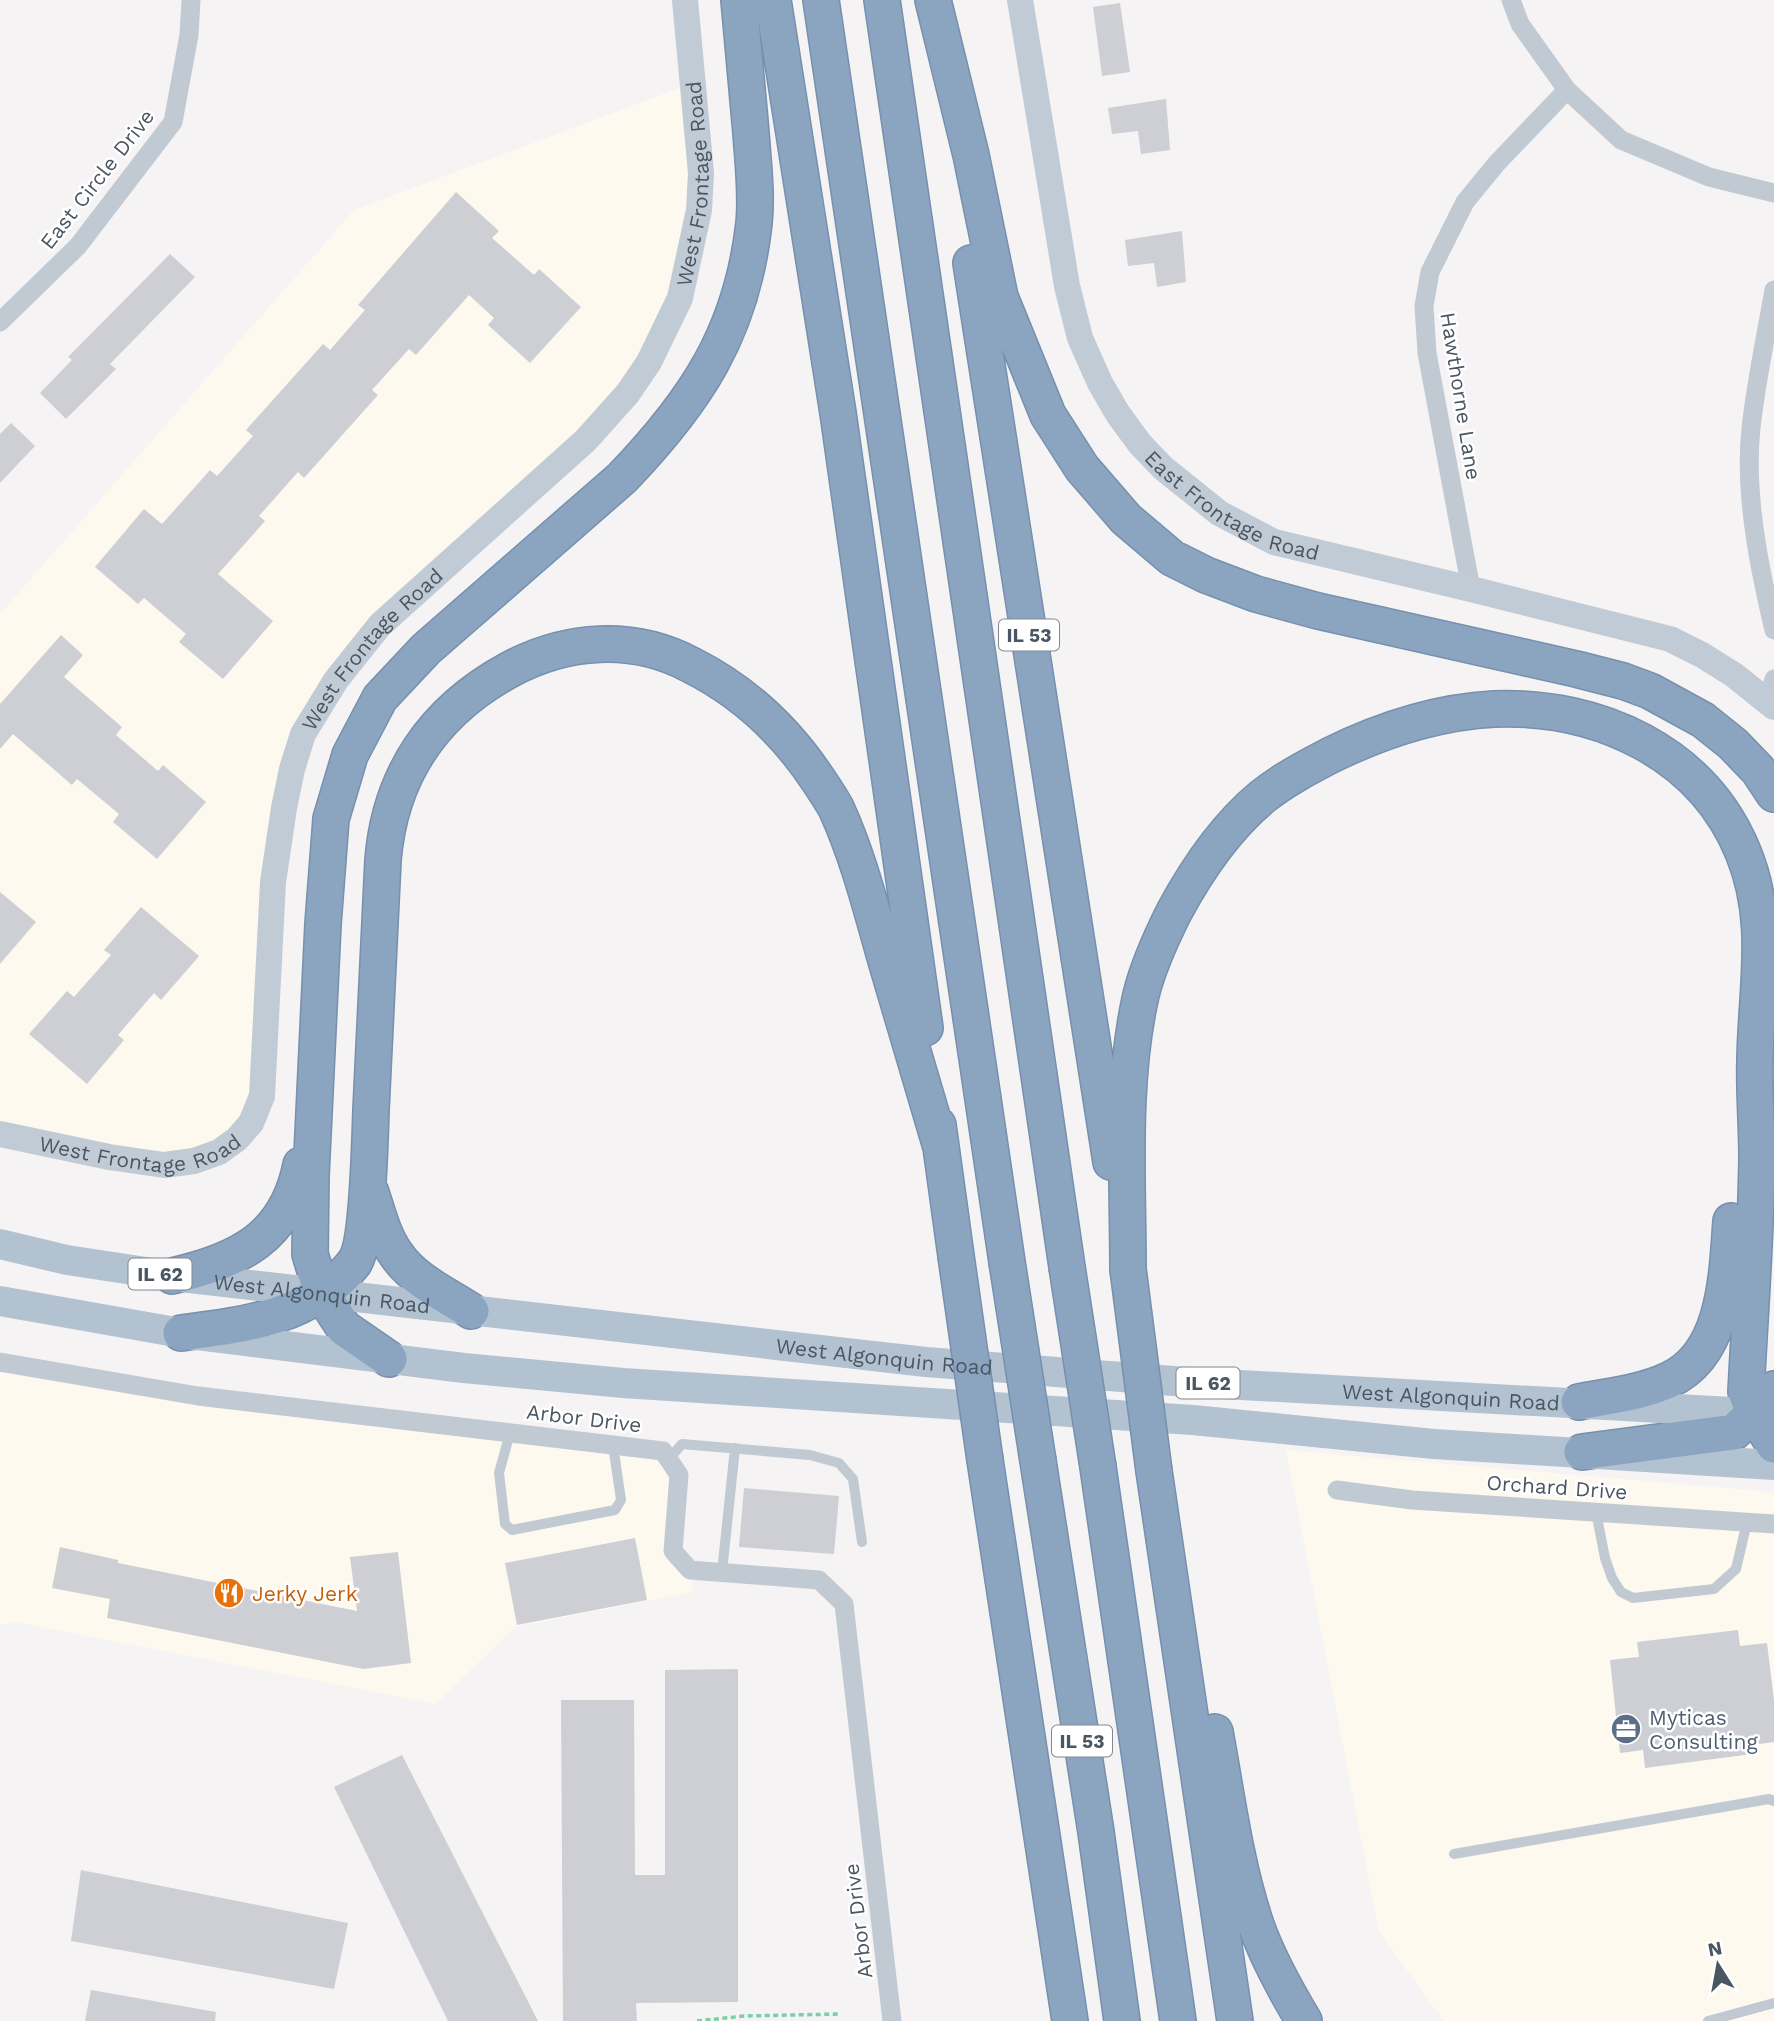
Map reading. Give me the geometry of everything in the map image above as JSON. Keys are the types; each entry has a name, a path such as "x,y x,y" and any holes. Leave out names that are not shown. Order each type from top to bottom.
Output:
{"highway":[{"path":"389,1359 344,1328 322,1294 310,1255 323,924 331,819 350,755 362,727 380,698 426,649 622,478 651,448 695,393 714,360 742,295 755,221 739,0"},
{"name":"IL 53","path":"773,0 838,413 985,1460 1070,2021"},
{"name":"IL 53","path":"821,0 1007,1262 1096,1832 1122,2021"},
{"name":"IL 53","path":"882,0 1178,2021"},
{"path":"933,0 971,155 1000,297 1048,415 1082,468 1126,519 1172,558 1206,575 1256,594 1318,611 1576,668 1650,691 1703,720 1733,744 1758,770 1774,794"},
{"name":"IL 53","path":"933,0 962,210 1128,1269 1154,1471 1235,2021"},
{"path":"181,1333 238,1325 284,1313 322,1294 356,1261 362,1240 368,1182 385,834 406,772 433,729 454,707 479,688 535,656 591,644 646,647 676,657 732,688 766,715 808,765 835,806 860,870 941,1147"},
{"path":"1128,1269 1128,1095 1142,993 1154,954 1175,911 1219,844 1262,797 1287,779 1359,741 1393,728 1444,715 1491,709 1527,709 1582,719 1617,729 1643,741 1678,764 1709,793 1728,820 1753,880 1762,947 1755,1059 1757,1158 1746,1392 1767,1406 1774,1445"},
{"path":"1579,1402 1643,1389 1670,1380 1685,1370 1705,1349 1723,1298 1728,1265 1736,1147 1755,1059"},
{"path":"172,1276 200,1269 240,1253 279,1221 296,1189 315,1097"},
{"path":"368,1182 384,1232 397,1255 416,1275 471,1311"},
{"path":"1582,1452 1734,1432 1767,1406"},
{"path":"1175,1618 1214,1728 1245,1889 1257,1929 1287,1994 1304,2021"},
{"path":"1043,1851 1044,2021"}],"main road":[{"name":"West Algonquin Road","path":"0,1244 67,1260 172,1276 926,1362 1187,1382 1579,1402 1767,1406"},
{"name":"West Algonquin Road","path":"0,1301 181,1333 389,1359 623,1383 1193,1420 1434,1444 1774,1465"}],"street":[{"name":"East Circle Drive","path":"0,323 78,246 173,122 188,35 191,0"},
{"name":"West Frontage Road","path":"0,1134 109,1157 164,1165 194,1161 219,1152 237,1139 251,1123 262,1096 273,882 289,782 303,734 336,680 380,625 586,440 628,393 649,362 680,298 699,210 701,173 685,0"},
{"name":"East Frontage Road","path":"1020,0 1074,317 1087,357 1100,383 1140,444 1192,493 1219,513 1273,542 1670,639 1772,696"},
{"path":"1511,0 1520,24 1567,90 1621,140 1709,177 1774,193"},
{"name":"Hawthorne Lane","path":"1471,589 1427,353 1424,306 1430,272 1465,202 1497,163 1567,90"},
{"path":"1774,290 1751,429 1751,502 1763,583 1774,630"},
{"name":"Arbor Drive","path":"0,1362 198,1396 663,1451 679,1475 673,1551 690,1570 819,1580 844,1604 892,2021"},
{"name":"Orchard Drive","path":"1337,1490 1412,1500 1774,1524"}],"lane":[{"path":"510,1433 499,1473 505,1524 512,1530 615,1510 621,1500 613,1445"},
{"path":"668,1459 682,1444 810,1455 839,1463 853,1479 862,1542"},
{"path":"722,1572 735,1448"},
{"path":"1596,1512 1612,1578 1621,1592 1633,1598 1714,1589 1736,1569 1747,1522"},
{"path":"1454,1854 1756,1801 1774,1801"},
{"path":"1708,2021 1774,2003"}],"path":[{"path":"697,2021 744,2016 841,2014"}],"shaded area":[{"path":"693,83 701,173 649,362 456,556 303,734 251,1123 194,1161 0,1134 0,614 354,210"},
{"path":"0,1362 663,1451 679,1475 673,1551 690,1570 693,1592 515,1627 436,1704 15,1622 0,1625"},
{"path":"1286,1450 1774,1492 1774,2021 1444,2021 1379,1932"}],"building":[{"path":"1120,3 1130,72 1102,76 1093,7"},
{"path":"1166,99 1170,150 1141,154 1138,131 1112,134 1108,108"},
{"path":"456,192 499,231 492,238 534,275 539,269 581,307 530,363 488,325 494,318 469,295 416,355 409,349 372,390 378,395 304,478 298,472 259,516 265,521 218,574 273,621 223,679 179,642 186,634 144,598 138,604 95,567 144,509 162,524 210,470 217,476 253,436 246,430 323,344 330,350 365,310 358,305"},
{"path":"1182,231 1186,282 1157,287 1154,263 1128,266 1125,240"},
{"path":"170,254 195,277 110,364 116,369 66,419 40,393 72,360 68,357"},
{"path":"11,423 35,446 0,483 0,434"},
{"path":"61,635 83,655 64,677 122,727 116,735 158,771 163,765 206,802 157,859 113,822 119,814 77,779 72,785 13,734 0,749 0,704"},
{"path":"0,892 36,922 0,964"},
{"path":"141,907 199,956 161,1000 154,993 118,1035 124,1040 87,1084 29,1034 67,991 74,997 111,955 104,950"},
{"path":"744,1488 839,1496 834,1554 739,1547"},
{"path":"635,1538 647,1600 517,1625 505,1563"},
{"path":"60,1547 118,1560 118,1563 357,1611 350,1557 398,1552 411,1663 363,1669 107,1618 110,1599 52,1588"},
{"path":"1738,1630 1740,1646 1767,1643 1774,1700 1774,1742 1751,1745 1752,1754 1645,1768 1643,1750 1620,1753 1610,1660 1639,1657 1637,1642"},
{"path":"738,1669 738,2002 636,2003 637,2021 563,2021 561,1700 634,1700 635,1875 665,1875 665,1670"},
{"path":"402,1755 538,2021 448,2021 334,1787"},
{"path":"81,1870 348,1923 334,1989 71,1941"},
{"path":"91,1990 216,2012 215,2021 85,2021"}],"place":[{"name":"Jerky Jerk","path":"229,1593"},
{"name":"Myticas Consulting","path":"1626,1729"}]}
